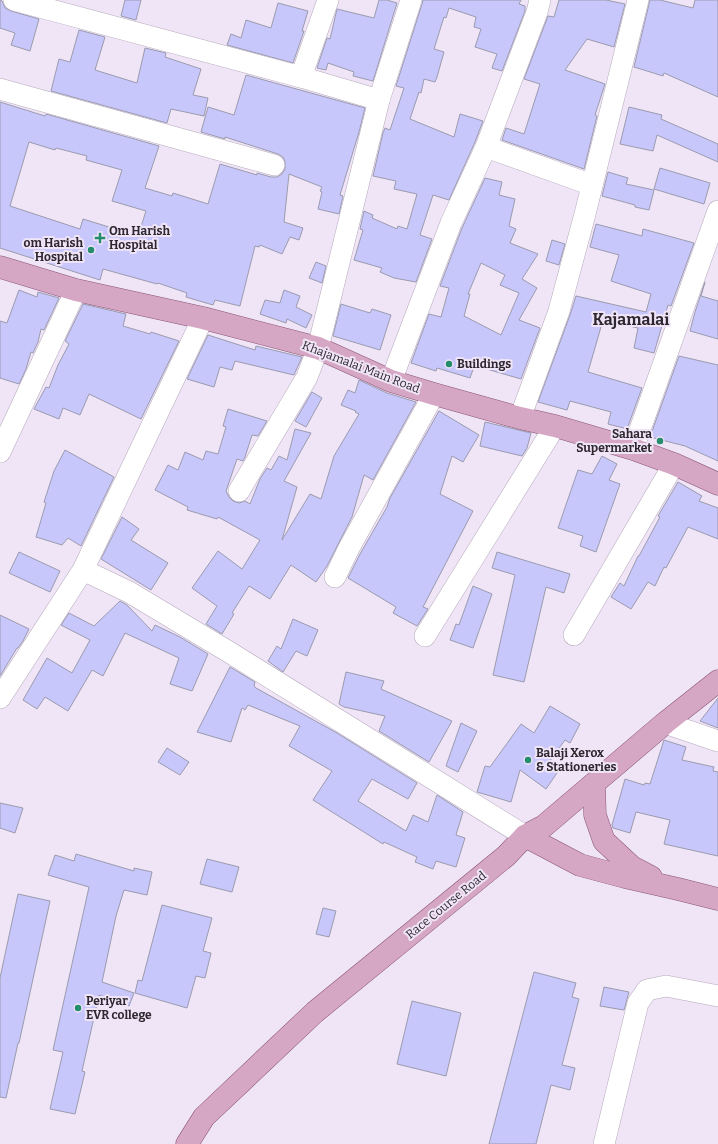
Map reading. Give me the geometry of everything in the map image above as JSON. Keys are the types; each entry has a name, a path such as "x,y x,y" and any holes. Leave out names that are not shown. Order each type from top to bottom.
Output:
{"main road":[{"name":"Khajamalai Main Road","path":"0,267 76,290 203,318 318,348 391,381 633,449 674,464 718,484"},
{"name":"Race Course Road","path":"187,1144 204,1117 315,1012 506,856 525,836 544,826 665,723 718,681"},
{"path":"594,784 595,815 604,841 632,867 672,888"},
{"path":"525,836 580,865 718,899"}],"street":[{"path":"14,0 301,77 379,100"},
{"path":"301,77 328,0"},
{"path":"239,491 308,377 318,348 379,100 411,0"},
{"path":"391,381 451,223 486,147 537,12 540,0"},
{"path":"520,418 559,311 638,0"},
{"path":"0,89 274,166"},
{"path":"486,147 592,185"},
{"path":"633,449 718,211"},
{"path":"0,452 76,290"},
{"path":"0,698 83,570 203,318"},
{"path":"335,577 349,548 434,394"},
{"path":"425,636 555,426"},
{"path":"574,635 674,464"},
{"path":"83,570 129,592 229,652 525,836"},
{"path":"665,723 718,741"},
{"path":"604,1144 638,1003 647,990 666,986 718,996"}],"building":[{"path":"0,0 5,8 11,11 39,19 30,51 11,45 15,33 0,28"},
{"path":"125,0 141,0 136,20 121,16"},
{"path":"379,0 387,0 397,3 373,81 353,76 354,72 328,63 326,70 317,68 327,38 330,39 337,9 374,18"},
{"path":"423,0 521,0 519,4 525,6 525,11 502,71 492,68 497,54 475,47 481,29 474,27 476,17 449,8 446,18 444,17 434,49 444,52 437,77 435,82 424,79 421,93 419,92 410,119 454,137 460,114 483,121 449,200 433,195 420,235 432,239 416,282 394,278 380,272 382,268 354,260 363,230 360,229 364,211 373,215 372,218 397,229 398,226 407,229 417,194 394,189 396,181 373,176 383,133 385,128 390,130 404,88 396,86"},
{"path":"559,0 606,0 625,4 614,47 587,39 565,70 605,84 595,115 597,116 584,169 502,140 506,128 524,134 540,84 524,79 548,16 554,17"},
{"path":"650,0 660,0 693,8 695,0 718,0 718,97 664,73 663,76 634,67"},
{"path":"278,3 308,11 302,31 304,31 293,63 227,45 231,34 241,38 246,20 271,28"},
{"path":"79,30 105,37 95,70 137,83 145,48 166,53 165,57 201,69 193,95 208,98 204,116 171,109 167,123 51,91 59,59 70,62"},
{"path":"246,75 365,108 340,195 343,196 339,214 318,209 322,192 320,191 322,187 289,174 284,222 303,228 299,240 290,237 282,254 260,245 259,247 255,246 240,306 215,300 213,305 186,297 187,293 158,283 157,284 103,269 100,280 0,248 0,102 45,116 46,114 159,146 145,188 172,196 173,193 208,204 220,164 257,175 257,173 271,177 277,177 282,174 285,169 283,157 278,154 225,137 225,139 201,132 208,107 234,115","holes":["29,142 55,150 56,148 87,156 86,160 122,170 112,201 146,211 138,236 83,219 80,229 10,206"]},
{"path":"629,107 662,115 661,119 718,144 718,162 657,135 653,151 620,144"},
{"path":"660,168 710,183 704,204 654,189"},
{"path":"608,172 628,178 626,184 654,190 649,210 602,196"},
{"path":"485,178 502,182 499,195 515,199 509,226 516,229 510,243 538,254 522,279 537,288 519,320 540,328 521,379 475,364 470,378 437,368 436,371 411,363 429,314 441,317 449,288 440,286 462,228","holes":["481,263 505,275 500,285 519,293 501,335 464,316 470,294 468,294"]},
{"path":"596,224 642,236 643,229 694,243 671,306 668,305 654,353 634,348 638,328 603,320 588,372 642,388 627,429 608,424 611,412 570,401 567,410 538,402 576,296 646,312 651,294 611,281 619,255 590,247"},
{"path":"552,240 565,244 559,265 546,261"},
{"path":"316,262 326,266 322,283 309,278"},
{"path":"705,282 701,296 718,301 718,339 690,331"},
{"path":"19,290 37,297 38,292 59,298 44,330 41,329 38,342 33,353 31,352 26,369 19,384 0,378 0,321 7,323"},
{"path":"284,290 300,296 296,307 312,315 306,328 287,319 286,323 260,314 265,300 280,303"},
{"path":"83,304 126,314 123,326 150,334 151,332 179,341 141,419 89,394 80,415 63,408 59,419 34,409 46,387 49,388 58,365 69,344 65,341"},
{"path":"341,304 370,313 372,309 391,315 380,350 333,336"},
{"path":"208,335 255,350 256,346 302,357 294,375 235,361 232,370 220,367 214,387 187,379"},
{"path":"679,356 718,365 718,461 685,446 650,437"},
{"path":"359,380 387,393 416,402 373,480 364,475 352,517 327,566 316,582 291,565 270,599 249,586 232,613 234,614 222,634 206,624 217,606 192,588 218,551 242,569 260,540 218,517 217,519 187,510 188,507 155,490 168,465 178,470 185,452 203,460 206,451 218,454 226,427 223,426 228,409 267,421 258,436 252,435 243,461 237,459 226,491 233,501 239,503 245,501 250,504 260,479 267,468 271,470 279,456 287,460 295,429 311,433 284,481 297,487 282,540 310,494 321,499 334,456 359,414 355,412 356,411 341,405 348,390 355,393"},
{"path":"312,392 322,398 306,427 295,421"},
{"path":"439,411 479,435 463,462 452,456 440,494 473,511 423,607 428,609 417,626 393,613 396,607 348,578 387,507 390,498"},
{"path":"485,422 531,433 527,448 522,456 480,446"},
{"path":"65,450 114,477 81,546 68,538 62,545 36,537 46,503 44,502 54,471"},
{"path":"602,456 617,464 609,480 620,484 596,552 580,546 583,536 558,528 578,470 592,474"},
{"path":"678,482 702,496 699,501 718,508 718,539 688,527 666,568 664,567 655,586 648,582 631,609 611,597 620,583 624,586 638,556 660,517 658,516"},
{"path":"122,517 139,529 131,540 168,563 151,590 101,559"},
{"path":"19,552 60,571 50,592 9,573"},
{"path":"497,552 570,574 564,593 546,587 524,682 493,675 515,575 492,568"},
{"path":"473,586 492,594 473,648 450,640 456,624 459,625"},
{"path":"120,601 127,605 152,631 155,625 180,637 208,654 192,691 170,684 179,658 125,633 103,676 92,670 68,711 45,697 37,709 23,700 47,658 72,673 90,640 61,625 69,613 94,626"},
{"path":"0,615 29,629 0,676"},
{"path":"293,619 318,630 307,656 296,651 283,672 268,661 277,646 281,649"},
{"path":"230,667 255,682 254,686 256,688 337,733 417,783 408,799 372,779 358,801 406,831 413,815 428,822 437,795 463,812 456,835 465,838 456,867 436,861 433,869 415,862 417,857 384,842 383,844 313,800 332,771 289,746 300,726 248,705 245,710 242,708 231,742 197,732"},
{"path":"346,672 384,681 381,689 452,721 429,762 379,731 385,716 344,707 339,704"},
{"path":"718,698 718,728 700,721"},
{"path":"550,706 580,724 570,743 565,740 547,765 557,773 546,789 520,770 511,802 477,792 485,766 490,767 521,724 534,733"},
{"path":"461,723 477,731 458,772 446,766"},
{"path":"664,740 686,747 682,760 714,767 713,771 718,772 718,856 664,844 670,820 636,812 630,833 613,828 612,825 625,779 644,785 645,783 650,784"},
{"path":"167,748 189,762 180,775 158,762"},
{"path":"0,803 23,808 15,833 0,828"},
{"path":"76,854 134,871 134,868 152,872 147,895 124,890 116,916 102,982 134,993 129,1006 99,995 82,1071 85,1072 75,1114 50,1109 63,1052 53,1050 89,887 48,875 55,855 74,861"},
{"path":"207,859 239,867 232,892 200,884"},
{"path":"18,894 50,901 6,1098 0,1097 0,978"},
{"path":"162,905 212,918 203,951 211,953 205,978 196,976 187,1008 135,993 138,980 142,981"},
{"path":"323,908 336,911 329,937 316,934"},
{"path":"534,972 576,983 572,997 579,999 562,1065 575,1068 570,1090 551,1085 536,1144 489,1144"},
{"path":"604,987 629,992 624,1010 600,1006"},
{"path":"412,1001 461,1013 446,1076 397,1064"}],"place":[{"name":"Om Harish Hospital","path":"100,238"},
{"name":"om Harish Hospital","path":"91,250"},
{"name":"Buildings","path":"449,364"},
{"name":"Sahara Supermarket","path":"660,441"},
{"name":"Balaji Xerox & Stationeries","path":"528,760"},
{"name":"Periyar EVR college","path":"78,1008"}],"district":[{"name":"Kajamalai","path":"631,319"}]}
